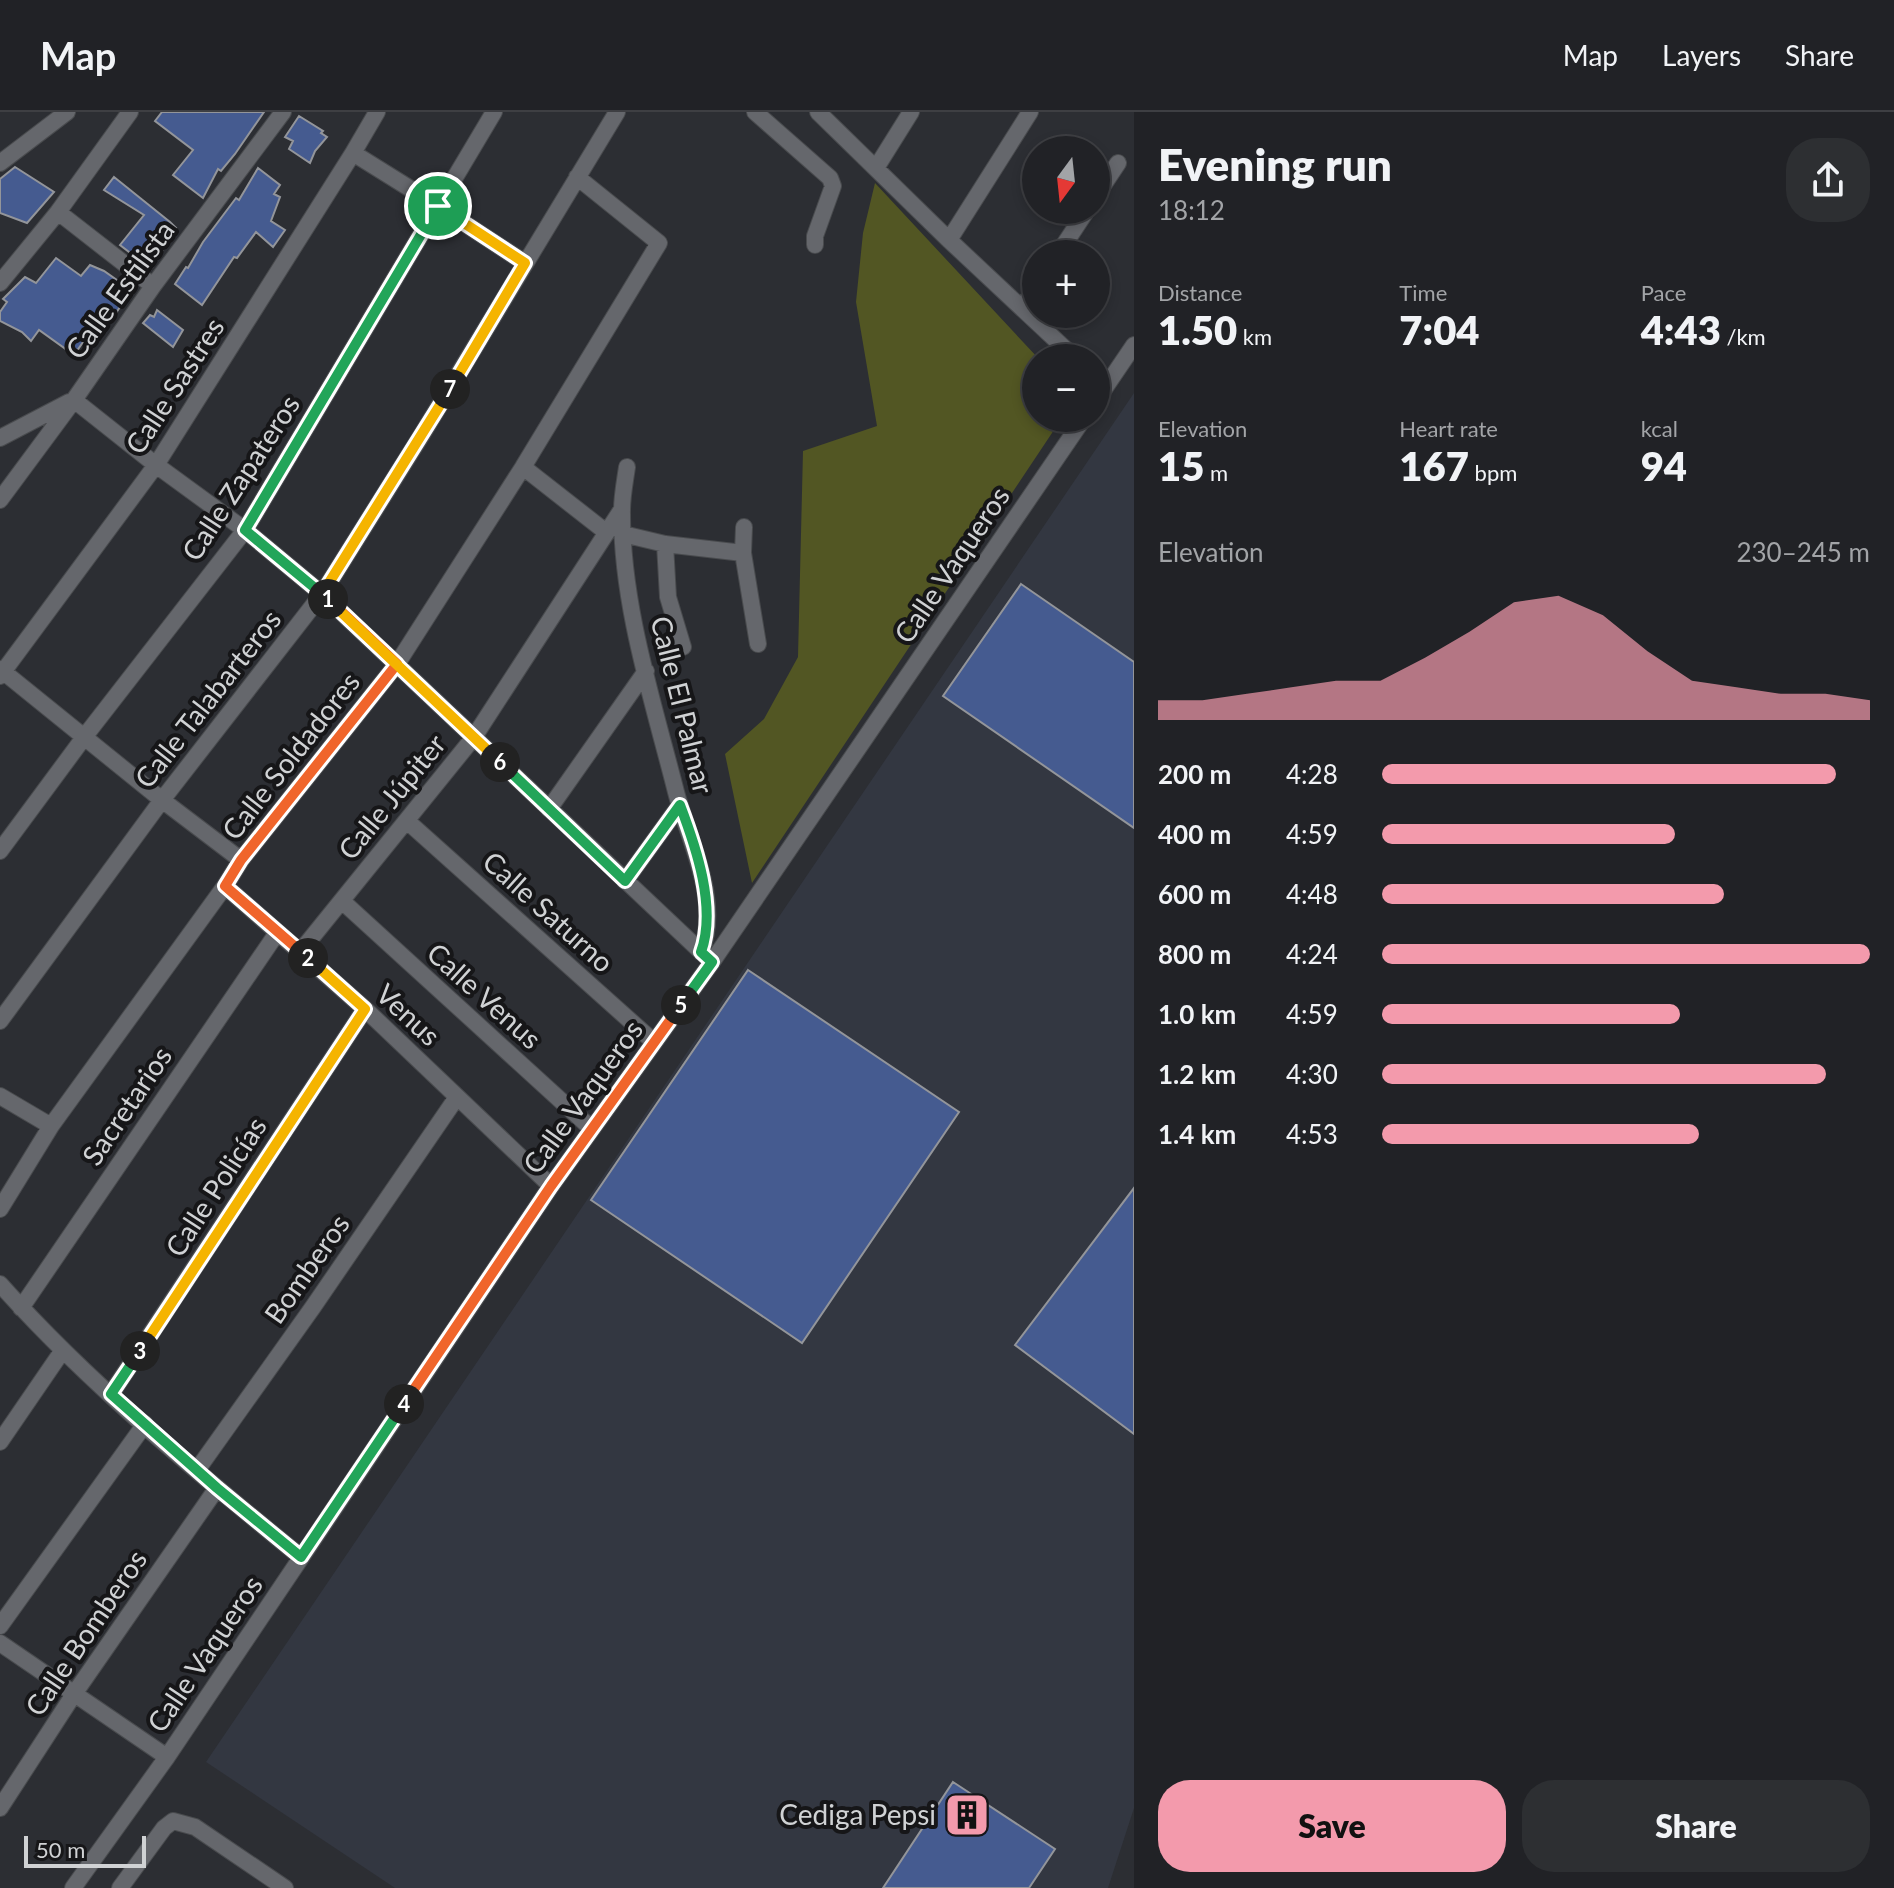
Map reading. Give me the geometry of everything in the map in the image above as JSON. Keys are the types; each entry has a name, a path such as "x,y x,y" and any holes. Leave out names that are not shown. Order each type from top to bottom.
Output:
{"street":[{"path":"0,163 67,112"},
{"path":"0,283 58,212 130,112"},
{"name":"Calle Estilista","path":"0,500 153,286 283,112"},
{"name":"Calle Sastres","path":"1,672 156,465 377,112"},
{"name":"Calle Zapateros","path":"0,851 245,530 494,112"},
{"name":"Calle Talabarteros","path":"0,1021 162,800 322,594 617,112"},
{"path":"755,112 830,178 833,186 815,236 815,245"},
{"path":"818,112 1022,308"},
{"path":"876,168 911,112"},
{"path":"949,240 1030,112"},
{"path":"353,153 525,263"},
{"path":"1110,175 1118,163"},
{"name":"Calle Soldadores","path":"0,1209 51,1126 241,860 397,664 523,467 659,243 577,177"},
{"path":"58,212 153,286"},
{"path":"1043,328 1060,344"},
{"path":"1110,375 1134,345"},
{"path":"0,438 74,400 245,530 322,594 706,957"},
{"name":"Calle Vaqueros","path":"73,1888 167,1757 551,1186 654,1042 706,957 1074,432"},
{"path":"523,467 606,532"},
{"name":"Calle El Palmar","path":"627,467 622,509 626,574 646,671 704,889 706,957"},
{"name":"Calle Júpiter","path":"300,952 474,737 622,509"},
{"path":"744,527 743,553 758,644"},
{"path":"623,534 665,544 743,553"},
{"path":"665,544 668,597 683,647"},
{"path":"549,809 646,671"},
{"path":"1,672 241,860"},
{"path":"625,881 680,805"},
{"name":"Calle Saturno","path":"407,821 654,1042"},
{"name":"Venus","path":"225,886 365,1009 551,1186"},
{"name":"Calle Venus","path":"342,901 592,1129"},
{"name":"Sacretarios","path":"21,1308 277,933"},
{"name":"Calle Policías","path":"111,1394 365,1009"},
{"path":"0,1096 51,1126"},
{"name":"Bomberos","path":"197,1470 457,1097"},
{"path":"0,1284 63,1350 111,1394 301,1557"},
{"path":"0,1442 63,1350"},
{"path":"0,1626 145,1424"},
{"name":"Calle Bomberos","path":"0,1808 74,1694 217,1488"},
{"path":"0,1643 167,1757"},
{"path":"120,1888 164,1828 173,1821 195,1827 285,1888"}],"shaded area":[{"path":"1134,393 1134,1808 1108,1888 395,1888 206,1762"}],"green space":[{"path":"875,183 1025,344 1022,344 1022,432 1053,432 752,883 725,754 764,719 798,657 803,451 877,426 856,302 863,233"}],"building":[{"path":"162,112 264,112 235,154 221,171 218,169 203,198 173,175 193,150 155,121"},
{"path":"299,116 327,137 310,163 289,149 293,141 285,137"},
{"path":"15,167 54,192 27,223 0,213 0,179"},
{"path":"258,168 280,185 274,194 280,197 271,221 285,230 273,247 256,232 237,258 234,257 202,305 175,284 236,198 239,200"},
{"path":"114,177 176,228 151,269 120,245 144,215 104,190"},
{"path":"56,258 81,276 90,265 131,290 105,330 95,325 74,355 39,330 31,341 22,332 0,321 0,312 7,302 3,299 25,277 36,283"},
{"path":"157,310 183,330 173,347 143,323 150,315 154,317"},
{"path":"1021,584 1134,662 1134,828 943,696"},
{"path":"748,970 959,1112 802,1343 591,1200"},
{"path":"1134,1188 1134,1434 1015,1345"},
{"name":"Cediga Pepsi","path":"953,1782 1055,1849 1029,1888 883,1888"}],"place":[{"name":"Cediga Pepsi","path":"967,1815"}],"route":[{"path":"438,206 245,530 322,594 397,664 241,860 225,886 365,1009 111,1394 301,1557 551,1186 712,962 701,952 707,925 704,889 690,831 680,805 625,881 474,737 322,594 525,263 438,206"}]}
